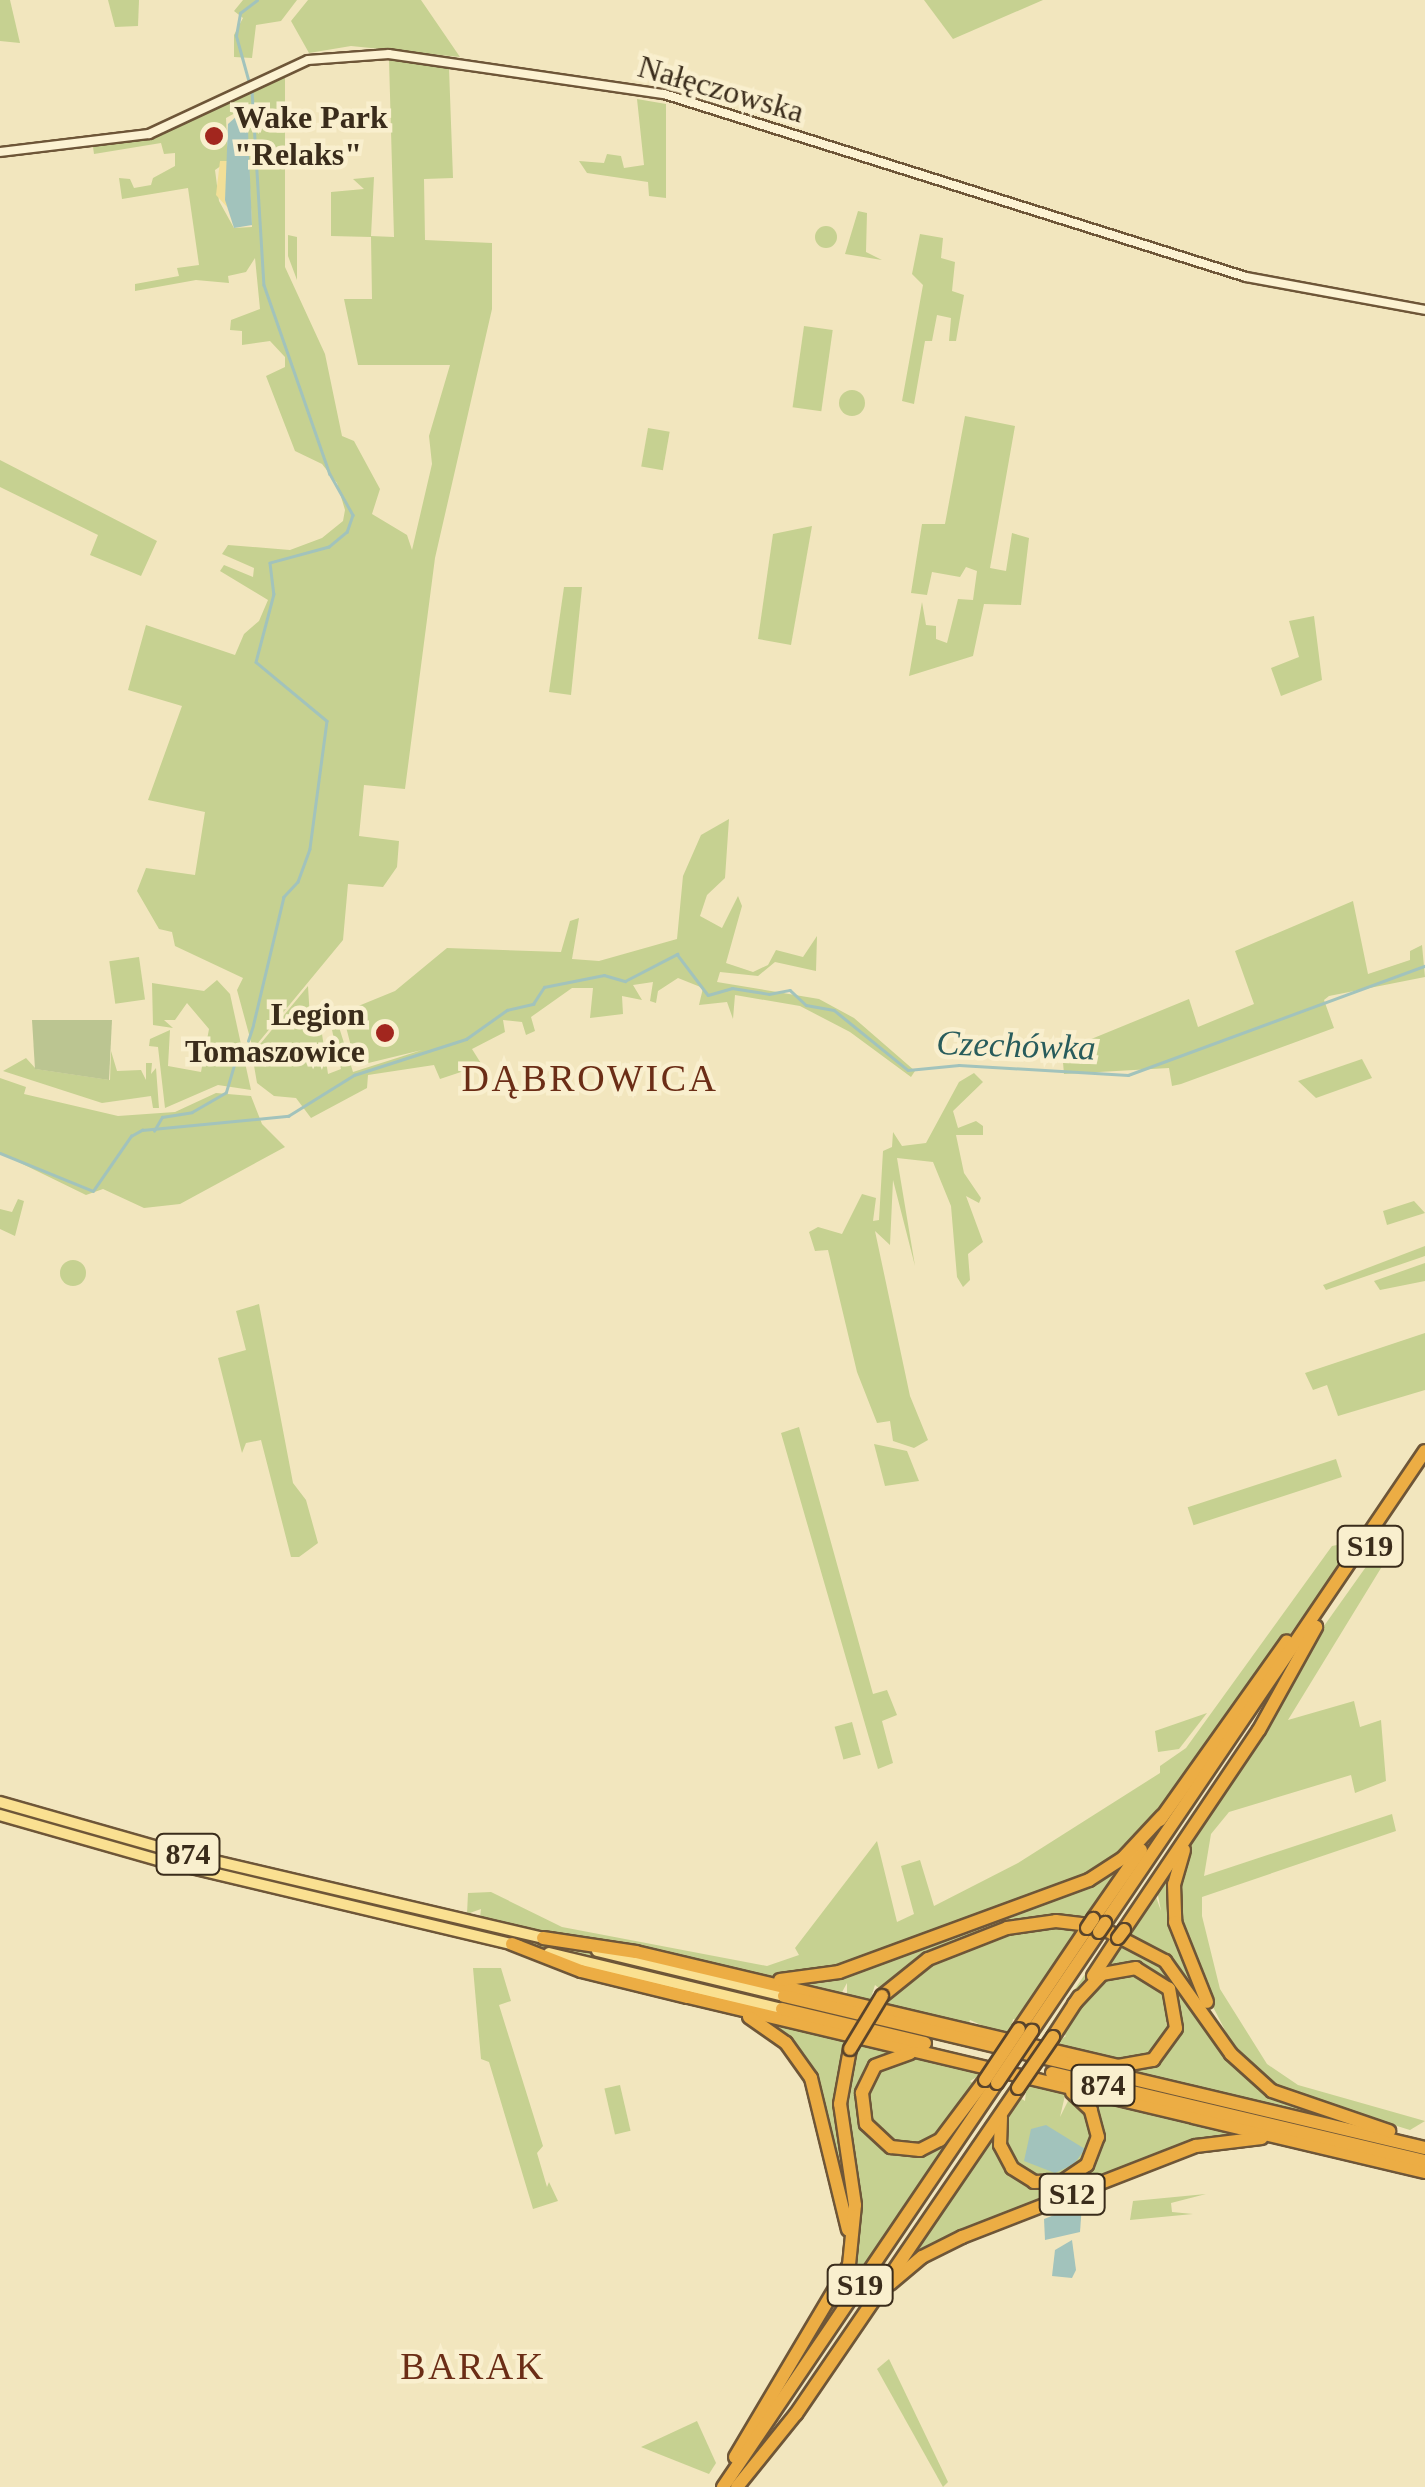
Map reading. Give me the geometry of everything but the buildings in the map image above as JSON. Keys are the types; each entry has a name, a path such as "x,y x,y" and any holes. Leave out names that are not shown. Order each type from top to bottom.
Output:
{"highway":[{"name":"S19","path":"1106,1929 1425,1451"},
{"name":"S19","path":"735,2487 1036,2032 1425,1465"},
{"path":"743,1977 832,1974 1080,1884 1124,1858 1162,1816 1266,1667 1320,1606"},
{"path":"936,2055 895,2054 868,2076 862,2112 884,2144 913,2150 940,2140 1001,2084 1106,1929 1200,1816 1270,1713 1316,1626"},
{"path":"1074,2004 1162,1816"},
{"path":"1200,1816 1175,1878 1178,1935 1229,2043 1269,2090"},
{"path":"721,2487 844,2278 855,2235 840,2111 850,2049 882,1996 923,1962 1007,1928 1056,1920 1098,1926 1140,1943 1172,1967 1231,2054 1269,2090 1305,2107 1425,2144"},
{"path":"543,1938 604,1945 1125,2067 1159,2056 1176,2028 1169,1990 1136,1968 1102,1974 1074,2004 1036,2032"},
{"path":"512,1944 581,1970 1304,2142"},
{"name":"874","path":"783,2003 1425,2144"},
{"name":"874","path":"783,2003 1425,2161"},
{"path":"720,2004 776,2033 817,2093 848,2224 844,2263 821,2321"},
{"path":"1001,2084 1008,2102 998,2139 1012,2168 1040,2182 1070,2178 1091,2160 1096,2120 1082,2099 1046,2081"},
{"name":"S19","path":"721,2487 1001,2084"},
{"path":"865,2312 1008,2102"},
{"name":"S12","path":"735,2487 865,2312 900,2274 940,2246 1166,2158 1236,2138 1304,2142 1425,2172"}],"main road":[{"name":"Nałęczowska","path":"0,152 153,133 316,58 368,52 658,93 1238,275 1425,310"},
{"name":"874","path":"0,1802 543,1938 783,2003"},
{"name":"874","path":"0,1816 456,1931 783,2003"}],"green space":[{"path":"0,0 10,0 20,43 0,41"},
{"path":"108,0 139,0 138,26 115,27"},
{"path":"243,0 297,0 281,21 256,25 252,58 234,57 234,35 243,18 234,11"},
{"path":"308,0 421,0 460,57 351,46 309,53 291,21"},
{"path":"924,0 1043,0 953,39"},
{"path":"389,60 449,68 453,178 424,179 425,240 492,243 492,309 435,558 405,789 364,785 359,836 399,841 397,867 383,887 348,884 343,940 253,1049 237,990 243,978 175,946 172,932 159,929 137,891 146,868 195,875 205,812 148,800 182,706 128,690 146,625 235,655 244,634 259,621 268,600 220,571 224,565 253,577 254,568 222,554 228,545 290,550 322,538 343,521 345,510 337,483 322,464 295,451 266,376 285,367 285,357 270,341 242,345 242,331 230,330 231,320 260,309 255,258 246,272 228,276 229,283 196,280 135,291 135,284 179,276 177,268 199,265 188,188 122,199 119,178 130,179 134,188 151,185 153,178 175,166 175,153 164,154 161,143 94,154 93,147 163,134 285,73 285,267 325,354 342,436 354,441 380,489 372,514 407,535 412,550 432,464 429,436 450,365 358,365 344,299 372,299 371,237 331,236 331,192 364,189 353,179 374,177 371,236 394,237","holes":["246,107 252,227 234,228 219,201 215,170 228,161 226,118"]},
{"path":"637,99 666,104 666,198 649,196 648,182 587,173 579,161 604,163 607,154 621,156 624,168 644,165"},
{"path":"858,211 867,213 866,252 882,260 845,254"},
{"path":"826,226 834,229 834,245 826,248 818,245 815,237 818,229"},
{"path":"920,234 943,238 941,258 955,262 952,291 964,295 956,341 949,341 951,318 937,315 932,341 925,341 914,404 902,401 923,285 912,274"},
{"path":"288,235 297,237 297,280 288,256"},
{"path":"804,326 833,330 821,411 793,407"},
{"path":"852,390 861,394 865,403 861,412 852,416 843,412 839,403 843,394"},
{"path":"965,416 1015,426 990,568 1006,571 1012,533 1029,538 1021,605 984,604 973,656 909,676 922,602 926,625 936,626 936,639 947,643 958,599 973,600 977,571 966,567 960,577 932,572 927,595 911,593 922,524 945,524"},
{"path":"648,428 670,432 663,470 641,466"},
{"path":"0,460 157,541 141,576 90,555 98,535 0,487"},
{"path":"812,526 791,645 758,639 773,534"},
{"path":"564,587 582,587 571,695 549,692"},
{"path":"1314,616 1322,680 1281,696 1271,668 1299,657 1289,621"},
{"path":"729,819 725,878 707,895 700,916 722,928 738,896 742,906 726,963 753,972 768,965 776,950 803,957 817,936 816,971 775,962 758,976 720,972 717,982 819,999 854,1018 915,1071 911,1077 850,1032 800,1006 735,995 733,1019 727,1002 699,1005 703,988 678,978 658,991 656,1003 650,1001 653,982 633,985 642,1000 622,996 623,1014 590,1018 593,988 572,988 531,1017 535,1031 526,1035 522,1022 503,1020 505,1032 472,1049 482,1065 440,1079 434,1065 368,1075 367,1088 311,1118 296,1098 274,1096 257,1083 252,1054 308,986 311,1035 322,1034 328,1074 341,1069 332,1030 339,1027 353,1072 422,1050 356,1066 344,1019 352,1017 351,1009 395,991 447,948 561,952 570,921 579,918 572,959 599,961 677,939 683,876 701,835"},
{"path":"1353,901 1368,974 1410,960 1410,951 1422,945 1425,977 1329,996 1324,1000 1334,1028 1181,1084 1172,1086 1169,1068 1064,1074 1062,1051 1189,999 1198,1027 1254,1004 1235,951"},
{"path":"139,957 145,1000 115,1004 109,961"},
{"path":"217,980 230,994 251,1090 218,1085 165,1108 158,1047 149,1046 150,1039 170,1030 168,1066 201,1072 209,1029 187,1003 175,1020 164,1020 173,1028 153,1025 152,983 204,991"},
{"path":"32,1020 112,1020 109,1080 35,1069"},
{"path":"111,1051 117,1071 141,1070 146,1080 146,1063 152,1063 151,1074 156,1068 159,1108 153,1108 151,1096 102,1103 3,1071 26,1058 36,1069 110,1080"},
{"path":"1362,1059 1372,1078 1316,1098 1298,1081"},
{"path":"974,1073 983,1082 953,1111 958,1128 976,1121 983,1126 983,1135 956,1135 964,1173 981,1198 979,1203 966,1196 983,1242 968,1254 970,1280 963,1287 957,1277 951,1206 933,1162 897,1158 915,1266 893,1180 890,1245 875,1231 910,1396 928,1440 914,1448 893,1441 890,1421 877,1423 857,1372 828,1250 815,1251 809,1232 818,1227 842,1234 862,1194 876,1198 873,1221 879,1220 883,1151 892,1147 893,1132 902,1146 926,1143 959,1082"},
{"path":"0,1078 26,1087 24,1094 118,1116 175,1112 216,1093 251,1096 262,1124 285,1147 180,1204 144,1208 103,1189 86,1195 0,1153"},
{"path":"18,1199 24,1201 15,1236 0,1229 0,1209 12,1212"},
{"path":"1414,1201 1425,1213 1387,1225 1383,1211"},
{"path":"1425,1246 1425,1256 1326,1290 1323,1285"},
{"path":"73,1260 82,1264 86,1273 82,1282 73,1286 64,1282 60,1273 64,1264"},
{"path":"1425,1263 1425,1281 1380,1290 1374,1281"},
{"path":"259,1304 293,1483 306,1500 318,1543 299,1557 291,1557 261,1440 246,1443 242,1453 218,1358 246,1350 236,1311"},
{"path":"1425,1333 1425,1390 1338,1416 1327,1385 1313,1390 1305,1373"},
{"path":"799,1427 873,1694 887,1690 897,1715 882,1721 893,1763 878,1769 781,1433"},
{"path":"874,1444 907,1451 919,1481 885,1486"},
{"path":"1336,1459 1342,1477 1194,1525 1188,1507"},
{"path":"1390,1533 1400,1537 1288,1720 1354,1701 1360,1727 1381,1720 1386,1781 1355,1793 1351,1775 1229,1812 1211,1834 1204,1876 1392,1814 1396,1831 1202,1897 1202,1916 1220,1989 1267,2064 1298,2085 1425,2121 1410,2130 1289,2093 1253,2068 1229,2038 1189,1960 1176,1893 1193,1837 1314,1640"},
{"path":"1358,1541 1142,1836 1089,1876 838,1969 779,1978 544,1934 480,1918 481,1909 467,1914 468,1893 491,1892 562,1927 767,1966 799,1955 795,1948 877,1841 897,1922 914,1914 901,1866 920,1860 934,1906 1018,1863 1160,1773 1160,1766 1186,1748 1332,1546"},
{"path":"1286,1679 1121,1929 1050,2036 1047,2030"},
{"path":"1207,1713 1179,1749 1158,1752 1155,1731"},
{"path":"852,1722 861,1755 843,1760 835,1727"},
{"path":"0,1805 454,1920 455,1928 168,1860 0,1813"},
{"path":"1135,1851 1091,1919 1048,1917 917,1961 881,1990 875,1985 869,2004 847,1999 847,1983 841,1994 778,1983 802,1982 1074,1888"},
{"path":"1180,1852 1171,1893 1207,2007 1172,1963 1127,1931 1155,1894 1161,1911 1157,1890"},
{"path":"473,1925 1425,2145 1424,2153 471,1933"},
{"path":"1028,1926 1082,1926 1021,2022 1013,2019 1010,2038 970,2020 968,2025 878,2007 928,1962"},
{"path":"1123,1938 1165,1965 1218,2041 1279,2099 1416,2142 608,1948 1141,2067 1178,2025 1155,1973 1097,1973"},
{"path":"473,1968 501,1968 511,2001 499,2005 543,2146 537,2153 547,2187 549,2182 558,2201 533,2209 489,2062 481,2059"},
{"path":"1135,1971 1165,1989 1172,2020 1165,2023 1172,2025 1163,2047 1133,2064 1050,2047 1066,2036 1061,2031 1101,1978"},
{"path":"754,2015 850,2037 841,2050 840,2067 851,2218 818,2090"},
{"path":"859,2039 903,2050 867,2073 871,2135 923,2152 987,2081 988,2088 753,2429 832,2309 852,2265 857,2246 843,2108"},
{"path":"910,2055 987,2071 970,2081 977,2087 928,2144 902,2147 879,2132 864,2108 874,2072"},
{"path":"1027,2081 1066,2091 1060,2117 1070,2097 1093,2121 1092,2150 1069,2175 1035,2180 1008,2159 1004,2119 1017,2096 1025,2101"},
{"path":"620,2085 631,2131 615,2134 604,2089"},
{"path":"1015,2088 755,2462 1006,2091"},
{"path":"1085,2098 1260,2134 1237,2135 1063,2195 892,2277 997,2122 1000,2155 1051,2186 1098,2148"},
{"path":"1206,2194 1171,2203 1172,2212 1193,2214 1130,2220 1133,2201"},
{"path":"889,2359 948,2482 943,2487 877,2369"},
{"path":"697,2421 716,2463 709,2474 641,2447"}],"sand":[{"path":"220,161 228,161 227,207 216,195"}],"water":[{"path":"247,107 252,225 234,228 225,200 228,124"},
{"path":"1046,2125 1085,2149 1074,2164 1055,2173 1024,2161 1031,2129"},
{"path":"1082,2204 1080,2232 1045,2240 1044,2219"},
{"path":"1072,2240 1076,2270 1072,2278 1052,2276 1055,2250"}],"waterway":[{"path":"249,83 236,36 240,13 257,0"},
{"path":"252,90 264,285 330,474 353,515 347,532 329,547 270,563 274,594 256,662 327,721 310,849 298,882 284,897 254,1023"},
{"name":"Czechówka","path":"0,1153 93,1191 131,1136 142,1130 288,1116 354,1075 466,1039 507,1010 533,1004 544,987 604,975 625,981 677,954 708,995 732,988 769,994 790,990 806,1005 834,1010 908,1070 959,1065 1128,1075 1425,966"},
{"path":"248,1041 253,1026"},
{"path":"154,1131 162,1117 192,1112 226,1092 240,1045"}],"place":[{"name":"Wake Park \"Relaks\"","path":"214,136"},
{"name":"Legion Tomaszowice","path":"385,1033"}],"district":[{"name":"DĄBROWICA","path":"590,1079"},
{"name":"BARAK","path":"473,2367"}]}
